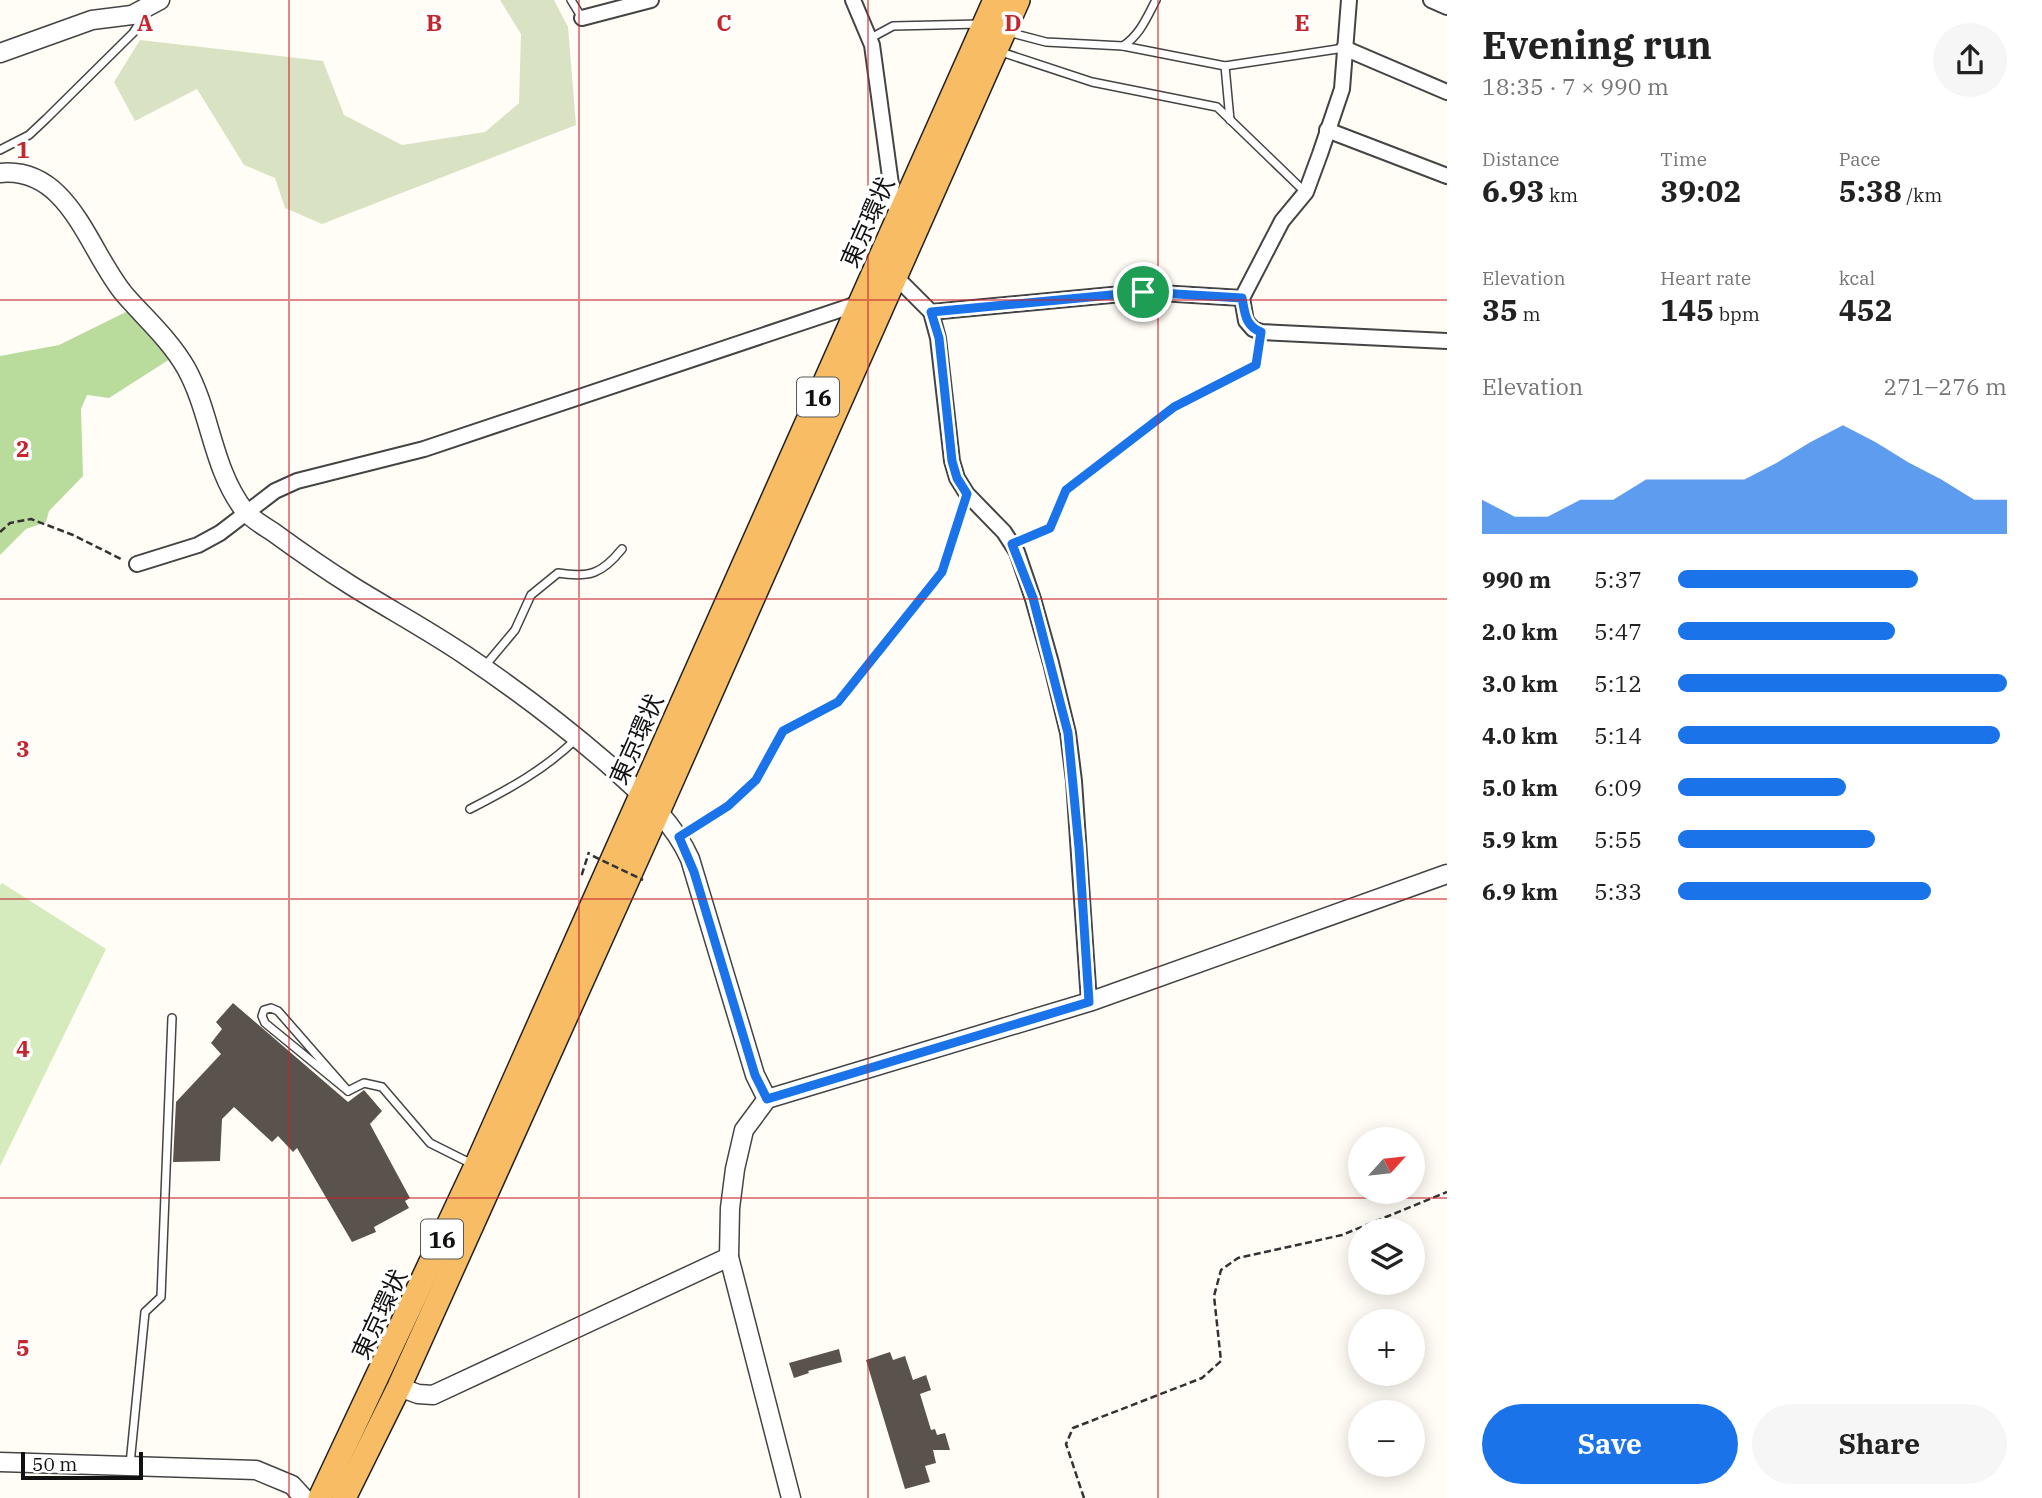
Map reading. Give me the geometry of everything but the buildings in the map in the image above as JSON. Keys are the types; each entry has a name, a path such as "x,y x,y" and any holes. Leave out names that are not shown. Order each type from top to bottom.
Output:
{"highway":[{"name":"東京環状","path":"344,1498 400,1387 658,812 894,275 994,35 995,0"},
{"name":"東京環状","path":"320,1498 476,1166 898,214 994,35 1018,0"}],"street":[{"path":"582,18 651,0"},
{"path":"853,0 869,39 893,199 898,214"},
{"path":"1349,0 1342,89 1306,192 1282,221 1242,298 1247,321 1253,329 1261,332 1447,341"},
{"path":"1431,0 1447,7"},
{"path":"0,53 92,20 132,15 155,4"},
{"path":"1344,48 1447,92"},
{"path":"1327,130 1447,176"},
{"path":"0,173 29,176 46,184 64,201 124,293 173,348 197,392 230,489 246,512 311,561 424,628 483,668 578,738 641,793 679,837 694,872 755,1075 767,1099"},
{"path":"894,275 931,312 939,338 952,461 957,478 967,494 1012,544 1033,598 1068,733 1089,1002"},
{"path":"931,312 1143,292 1242,298"},
{"path":"136,564 198,545 220,533 275,491 297,481 424,449 860,303"},
{"path":"791,1498 729,1256 730,1208 744,1130 767,1099 1089,1002 1447,874"},
{"path":"400,1387 418,1394 433,1395 729,1256"},
{"path":"0,1462 256,1470 292,1485 304,1498"}],"lane":[{"path":"571,0 582,18"},
{"path":"1123,46 1140,30 1156,0"},
{"path":"0,150 29,135 47,119 133,33 155,4"},
{"path":"869,39 894,26 1046,42 1123,46 1225,66 1344,48"},
{"path":"994,35 1091,82 1217,107 1306,192"},
{"path":"1225,66 1230,120"},
{"path":"1012,544 1050,528 1066,490 1174,407 1256,365 1261,332"},
{"path":"679,837 728,806 756,780 783,731 838,702 942,572 967,494"},
{"path":"483,668 515,630 531,595 558,573 576,576 598,572 622,550"},
{"path":"470,809 522,782 560,755 578,738"},
{"path":"271,1008 278,1011 348,1091 265,1023 262,1016 264,1010 271,1008"},
{"path":"130,1465 145,1312 162,1297 172,1018"},
{"path":"348,1091 364,1083 382,1087 430,1143 476,1166"}],"path":[{"path":"0,532 10,523 31,519 136,564"},
{"path":"593,856 643,880"},
{"path":"1084,1498 1066,1444 1073,1427 1202,1378 1221,1361 1214,1296 1221,1270 1238,1258 1342,1235 1447,1192"}],"green space":[{"path":"500,0 554,0 568,27 576,125 322,224 285,208 275,178 244,165 197,89 135,121 114,82 140,40 323,61 344,115 402,145 485,132 519,103 521,34"},
{"path":"130,310 167,349 170,359 109,398 87,395 81,409 83,476 49,511 46,522 26,529 0,555 0,356 59,345"},
{"path":"2,883 106,949 0,1166 0,885"}],"route":[{"path":"1143,292 1242,298 1247,321 1253,329 1261,332 1256,365 1174,407 1066,490 1050,528 1012,544 1033,598 1068,733 1074,781 1089,1002 767,1099 755,1075 711,924 690,859 679,837 728,806 756,780 783,731 838,702 942,572 967,494 957,478 952,461 939,338 931,312 1143,292"}]}
